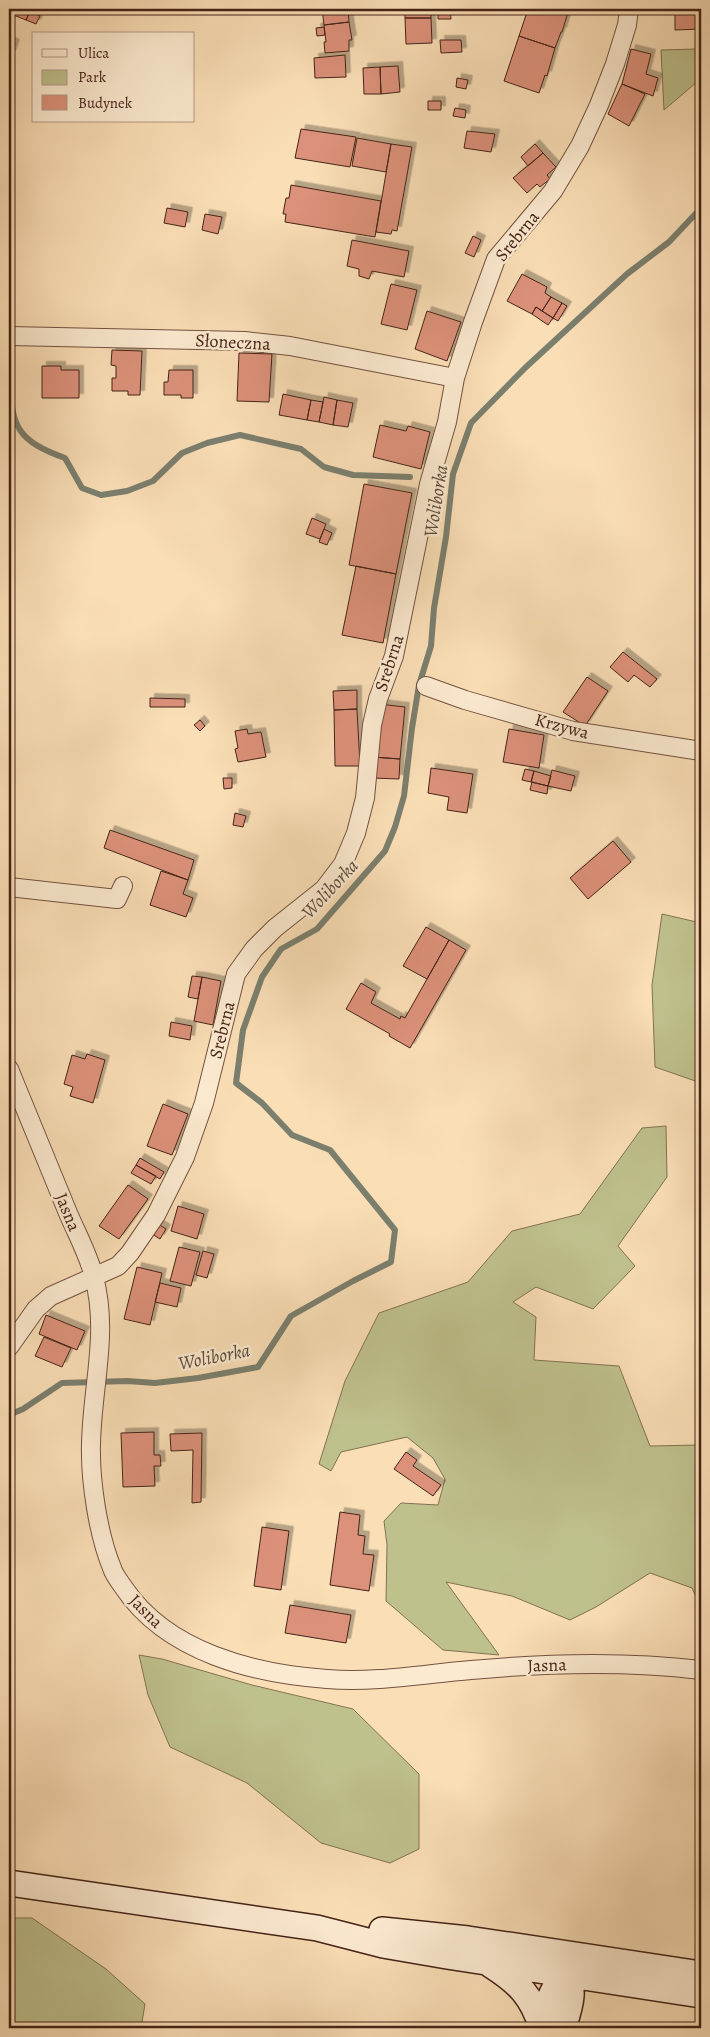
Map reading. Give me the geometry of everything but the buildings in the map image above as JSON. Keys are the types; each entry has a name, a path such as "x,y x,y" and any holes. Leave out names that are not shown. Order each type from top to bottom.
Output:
{"main road":[{"path":"9,1883 317,1928 383,1945 568,1975"},
{"path":"317,1928 387,1930 468,1939 536,1949 602,1969 701,1974"},
{"path":"536,1949 556,1962 568,1975 572,1983 567,2017"},
{"path":"489,1963 522,1988 532,2001 542,2028"},
{"path":"542,2028 554,1991 561,1979 585,1965 701,1994"},
{"path":"567,2017 578,1992 602,1969"}],"street":[{"name":"Srebrna","path":"9,1347 14,1329 51,1296 118,1266 130,1253 156,1215 185,1157 204,1104 236,974 254,949 275,928 324,889 343,864 356,833 365,798 372,726 378,699 394,656 430,484 447,422 454,378 496,259 553,191 572,162 599,105 622,41 629,9"},
{"name":"Słoneczna","path":"9,336 245,340 290,346 454,378"},
{"name":"Krzywa","path":"426,686 574,731 701,750"},
{"path":"9,887 117,899 123,886"},
{"name":"Jasna","path":"9,1069 94,1277 101,1324 91,1466 94,1500 112,1570 134,1603 167,1632 196,1648 227,1660 291,1676 331,1680 384,1679 470,1670 557,1664 672,1666 701,1670"}],"green space":[{"path":"696,49 697,82 664,110 661,50"},
{"path":"662,914 701,923 701,1083 655,1067 652,985"},
{"path":"666,1126 667,1177 618,1246 635,1266 593,1309 536,1287 513,1302 536,1317 534,1360 619,1366 650,1446 701,1445 701,1608 692,1588 650,1573 596,1607 570,1620 512,1596 446,1582 499,1655 443,1650 386,1601 387,1545 384,1521 401,1503 438,1505 445,1479 433,1458 407,1437 341,1452 331,1471 319,1464 345,1381 379,1313 468,1282 512,1231 580,1214 642,1128"},
{"path":"139,1655 162,1659 252,1685 353,1709 419,1774 419,1849 390,1863 321,1843 247,1783 170,1747 148,1695"},
{"path":"9,1918 32,1918 106,1969 145,2004 141,2028 9,2028"}],"waterway":[{"name":"Woliborka","path":"9,1415 23,1409 62,1383 127,1381 155,1383 198,1378 258,1367 291,1316 391,1262 395,1230 330,1150 292,1135 262,1103 236,1083 243,1030 262,977 281,949 317,929 385,851 395,827 404,796 419,685 431,646 434,608 446,537 453,474 471,423 525,368 627,274 669,242 701,208"},
{"path":"9,377 11,379 12,409 20,431 37,446 65,458 82,488 101,495 127,491 153,481 182,453 207,443 240,435 301,449 324,467 353,475 410,477"}]}
